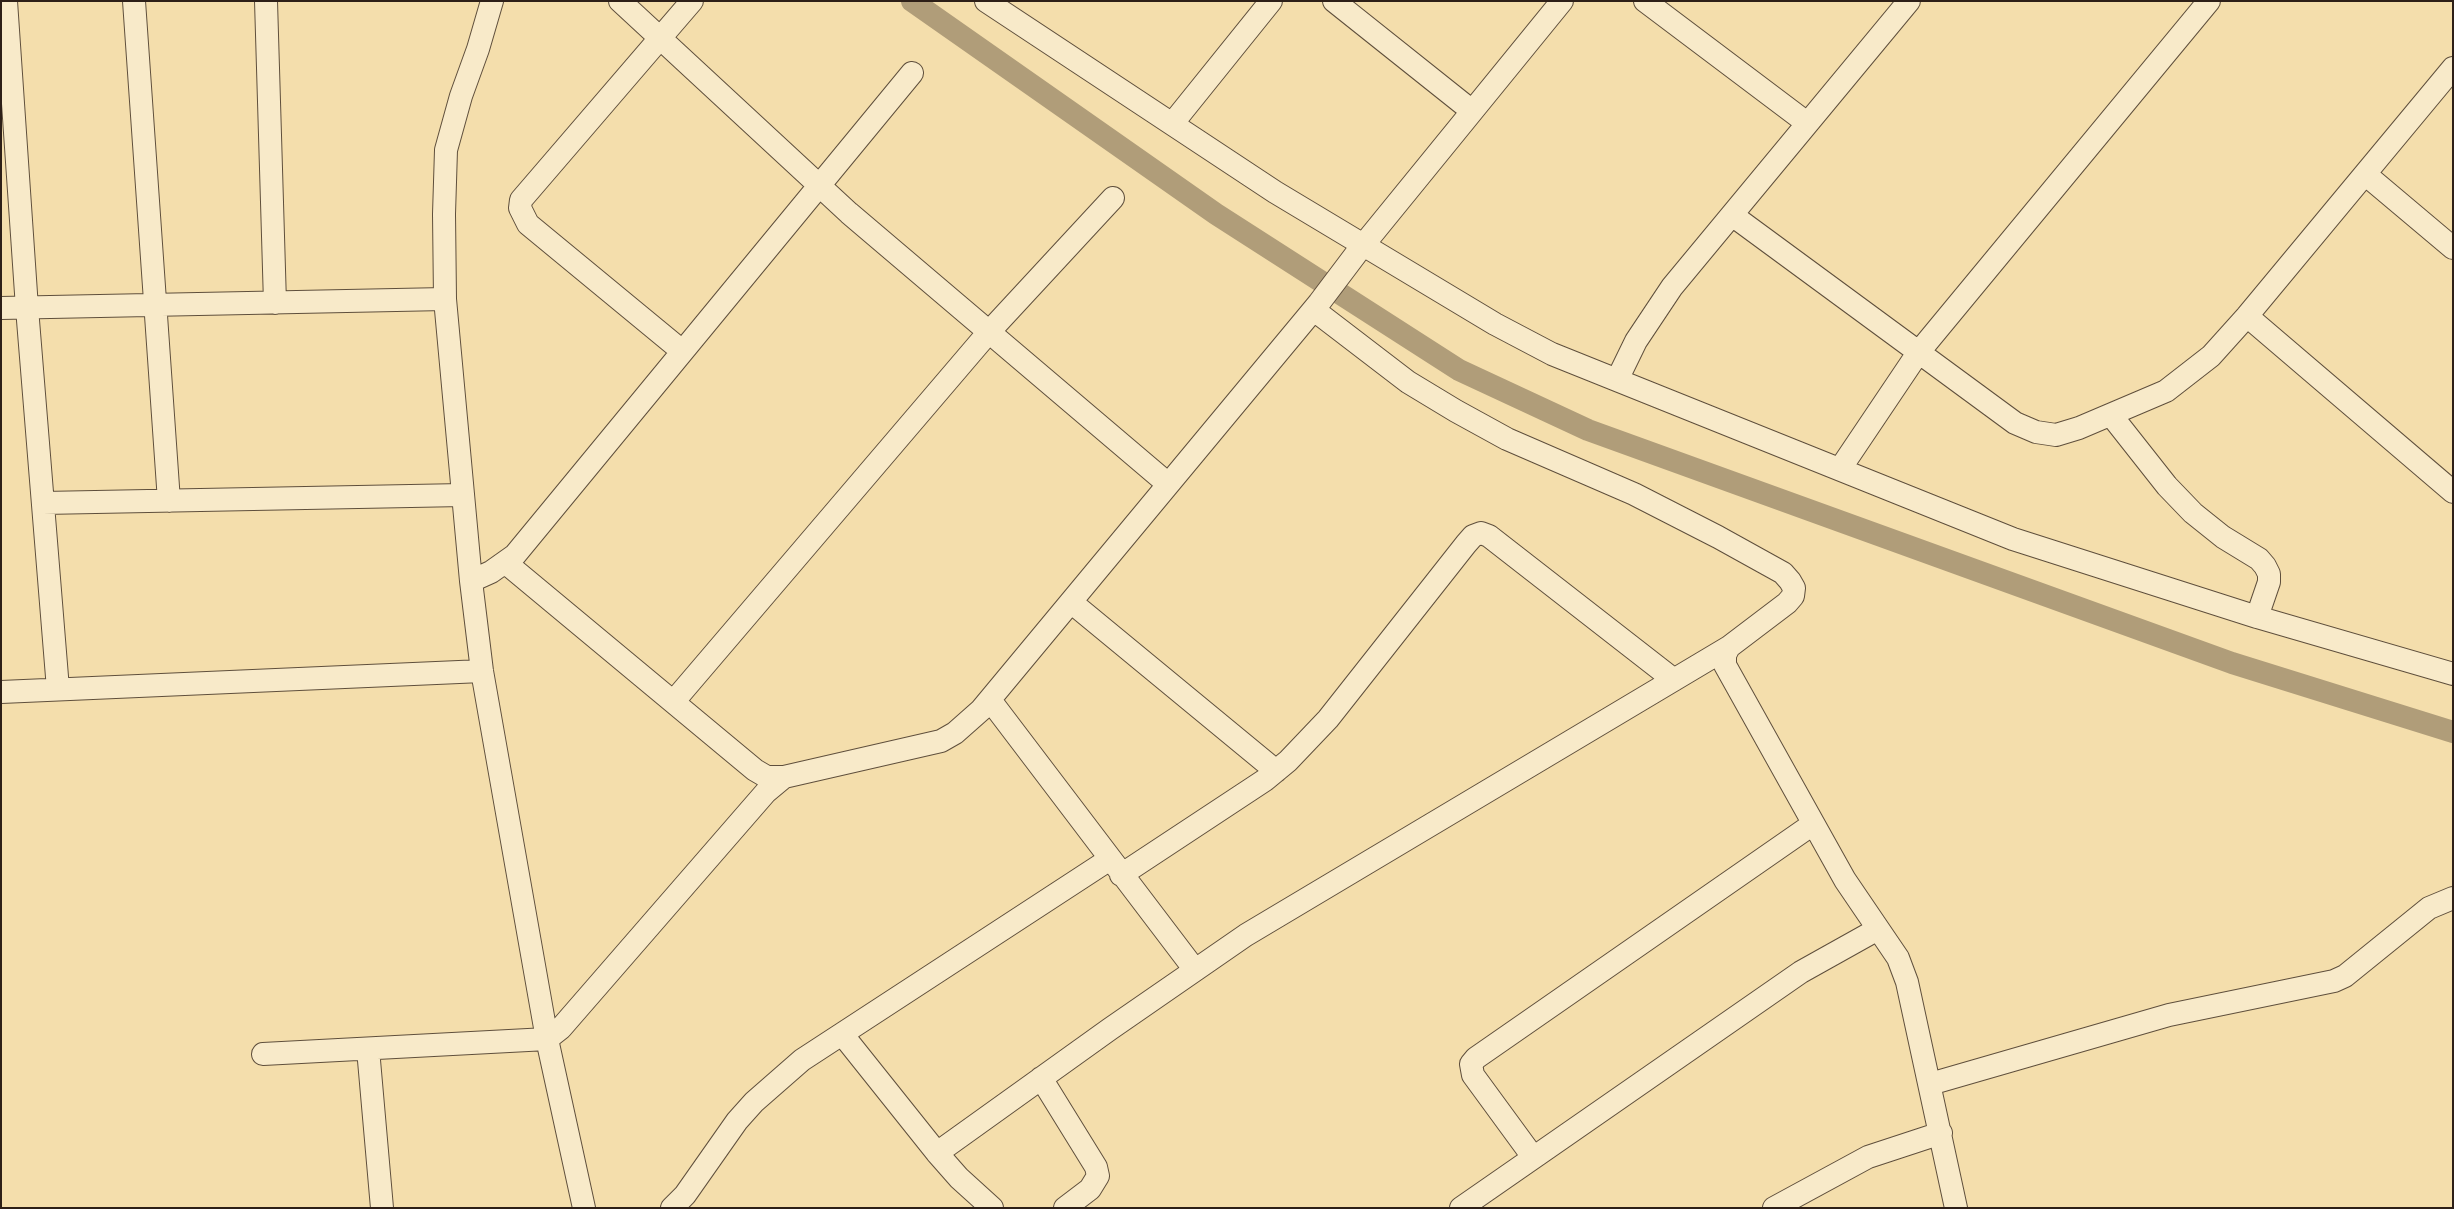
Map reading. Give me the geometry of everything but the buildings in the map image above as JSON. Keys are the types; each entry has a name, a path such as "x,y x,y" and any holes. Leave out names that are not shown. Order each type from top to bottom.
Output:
{"street":[{"path":"6,1 27,308 58,690"},
{"path":"134,1 169,501"},
{"path":"266,1 275,303"},
{"path":"492,1 478,49 461,96 446,150 444,214 445,299 471,580 482,671 547,1039 584,1208"},
{"path":"620,1 819,185 988,333 1168,484"},
{"path":"682,351 528,224 520,208 521,200 692,1"},
{"path":"986,1 1359,249 1552,354 2013,539 2257,617 2453,674"},
{"path":"1172,124 1270,1"},
{"path":"1334,1 1472,111"},
{"path":"506,563 755,770 767,777 784,777 941,741 967,723 990,700 1317,307 1359,249 1562,1"},
{"path":"1645,1 1807,123"},
{"path":"1617,380 1636,341 1672,287 1909,1"},
{"path":"1840,469 1918,353 2209,1"},
{"path":"1732,215 2015,423 2036,432 2056,435 2111,415 2166,391 2211,356 2247,316 2453,68"},
{"path":"471,580 506,563 515,555 912,73"},
{"path":"2365,174 2453,248"},
{"path":"674,702 988,333 1113,198"},
{"path":"1,308 445,299"},
{"path":"936,1153 1195,970 1308,897 1729,647 1787,603 1793,596 1794,588 1783,574 1634,494 1507,439 1408,382 1317,307"},
{"path":"2247,316 2453,492"},
{"path":"2111,415 2167,486 2193,513 2223,537 2259,559 2265,566 2269,574 2269,582 2257,617"},
{"path":"43,503 463,495"},
{"path":"672,1208 685,1195 720,1143 754,1102 802,1060 1288,762 1322,726 1473,536 1481,533 1489,536 1674,680"},
{"path":"1071,602 1276,771"},
{"path":"1729,647 1724,659 1728,672 1856,900 1898,958 1907,982 1956,1208"},
{"path":"1,692 482,671"},
{"path":"990,700 1195,970"},
{"path":"263,1054 547,1039 561,1028 766,792 784,777"},
{"path":"1533,1157 1473,1075 1471,1064 1476,1058 1813,824"},
{"path":"1930,1084 2169,1015 2334,981 2345,976 2429,908 2453,898"},
{"path":"1461,1208 1801,972 1878,929"},
{"path":"842,1034 936,1153 959,1178 992,1208"},
{"path":"368,1049 382,1208"},
{"path":"1041,1078 1096,1167 1098,1176 1090,1189 1065,1208"},
{"path":"1774,1208 1868,1157 1941,1133"}],"waterway":[{"path":"912,1 1216,214 1459,370 1588,430 2232,663 2453,732"}]}
